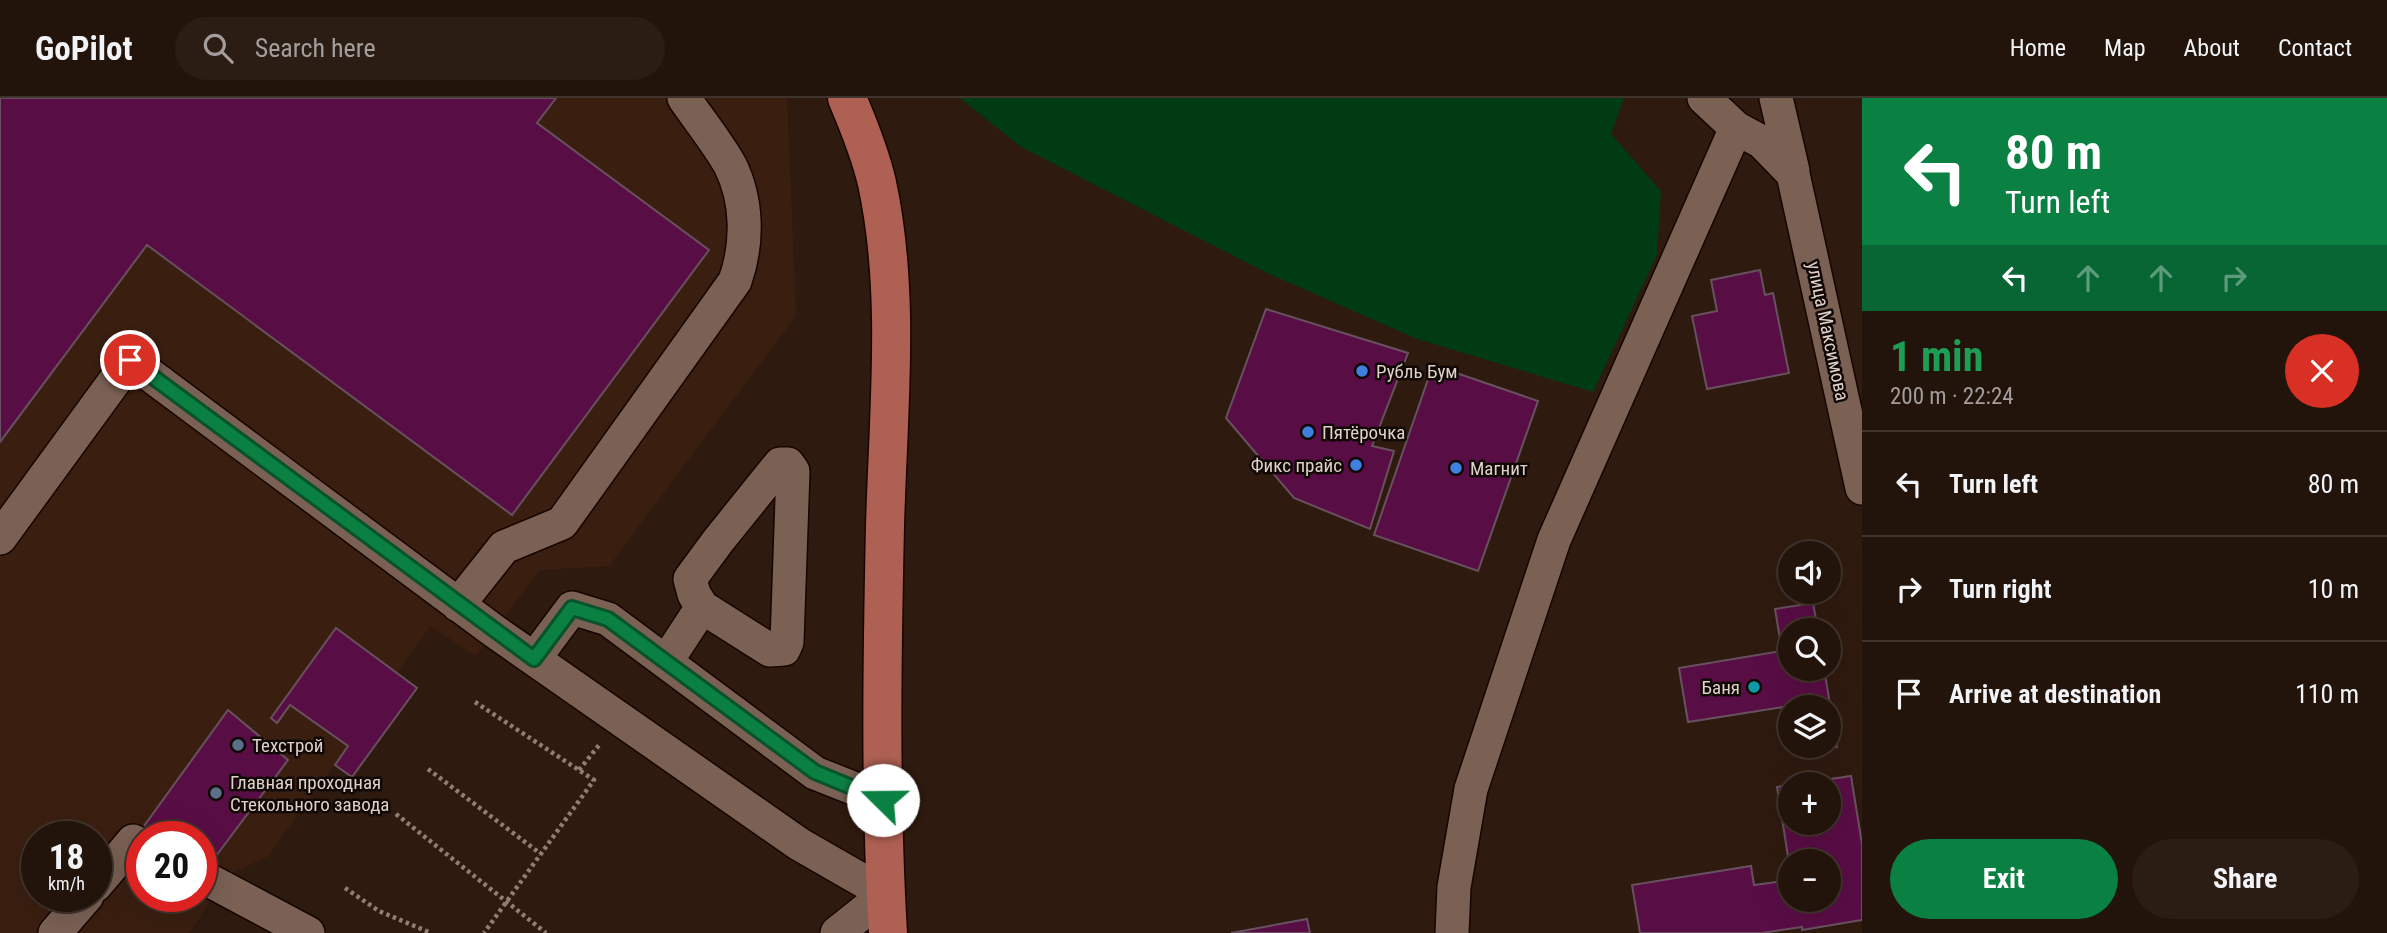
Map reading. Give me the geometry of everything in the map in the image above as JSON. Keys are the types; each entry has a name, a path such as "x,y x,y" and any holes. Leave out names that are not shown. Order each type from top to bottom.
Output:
{"main road":[{"path":"847,98 863,136 876,182 887,248 890,365 882,671 888,933"}],"street":[{"path":"458,605 504,547 562,523 735,281 742,260 742,200 730,166 684,98"},
{"path":"1704,98 1736,128 1762,142 1793,174"},
{"name":"улица Максимова","path":"1776,98 1862,488"},
{"path":"1452,933 1454,887 1471,789 1554,540 1736,128"},
{"path":"4,524 130,360 534,659 799,844 886,894 903,933"},
{"path":"780,464 788,464 793,471 787,642 784,649 770,650 702,607 690,579 780,464"},
{"path":"666,662 702,607"},
{"path":"534,659 572,608 608,619 815,772 883,800"},
{"path":"112,866 126,849"},
{"path":"217,885 308,933"},
{"path":"837,933 886,894"},
{"path":"55,933 73,912"}],"path":[{"path":"474,702 594,780 484,933"},
{"path":"428,769 541,854"},
{"path":"396,814 546,933"},
{"path":"345,888 379,911 431,933"}],"shaded area":[{"path":"0,98 787,98 796,316 609,566 539,570 476,656 430,626 397,673 417,688 352,777 334,765 267,857 229,874 217,892 217,821 126,821 126,912 203,912 189,933 0,933"}],"green space":[{"path":"960,98 1624,98 1611,134 1661,191 1657,255 1593,392 1417,339 1267,273 1021,147"}],"building":[{"path":"0,98 556,98 537,123 709,250 512,515 147,245 0,442"},
{"path":"1760,270 1765,295 1773,293 1789,373 1707,389 1692,316 1717,311 1711,280"},
{"name":"Пятёрочка","path":"1266,309 1408,353 1372,446 1394,451 1370,529 1294,498 1226,418"},
{"name":"Магнит","path":"1433,365 1538,401 1478,571 1374,535"},
{"name":"Баня","path":"1813,604 1816,618 1778,618 1778,627 1775,609"},
{"path":"336,628 417,688 352,777 335,765 348,746 290,705 277,723 271,718"},
{"name":"Баня","path":"1778,652 1778,681 1826,681 1828,695 1778,695 1778,708 1688,722 1679,668"},
{"name":"Главная проходная Стекольного завода","path":"228,710 288,760 217,855 217,821 148,821"},
{"path":"1851,776 1862,844 1862,920 1802,930 1802,927 1762,933 1640,933 1632,885 1751,866 1754,885 1778,882 1778,912 1841,912 1841,849 1787,849 1785,835 1841,835 1841,778"},
{"path":"1307,919 1310,933 1231,933"}],"place":[{"name":"Рубль Бум","path":"1362,371"},
{"name":"Пятёрочка","path":"1308,432"},
{"name":"Фикс прайс","path":"1356,465"},
{"name":"Магнит","path":"1456,468"},
{"name":"Баня","path":"1754,687"},
{"name":"Техстрой","path":"238,745"},
{"name":"Главная проходная Стекольного завода","path":"216,793"}],"route":[{"path":"130,360 534,659 572,608 608,619 815,772 883,800"}]}
